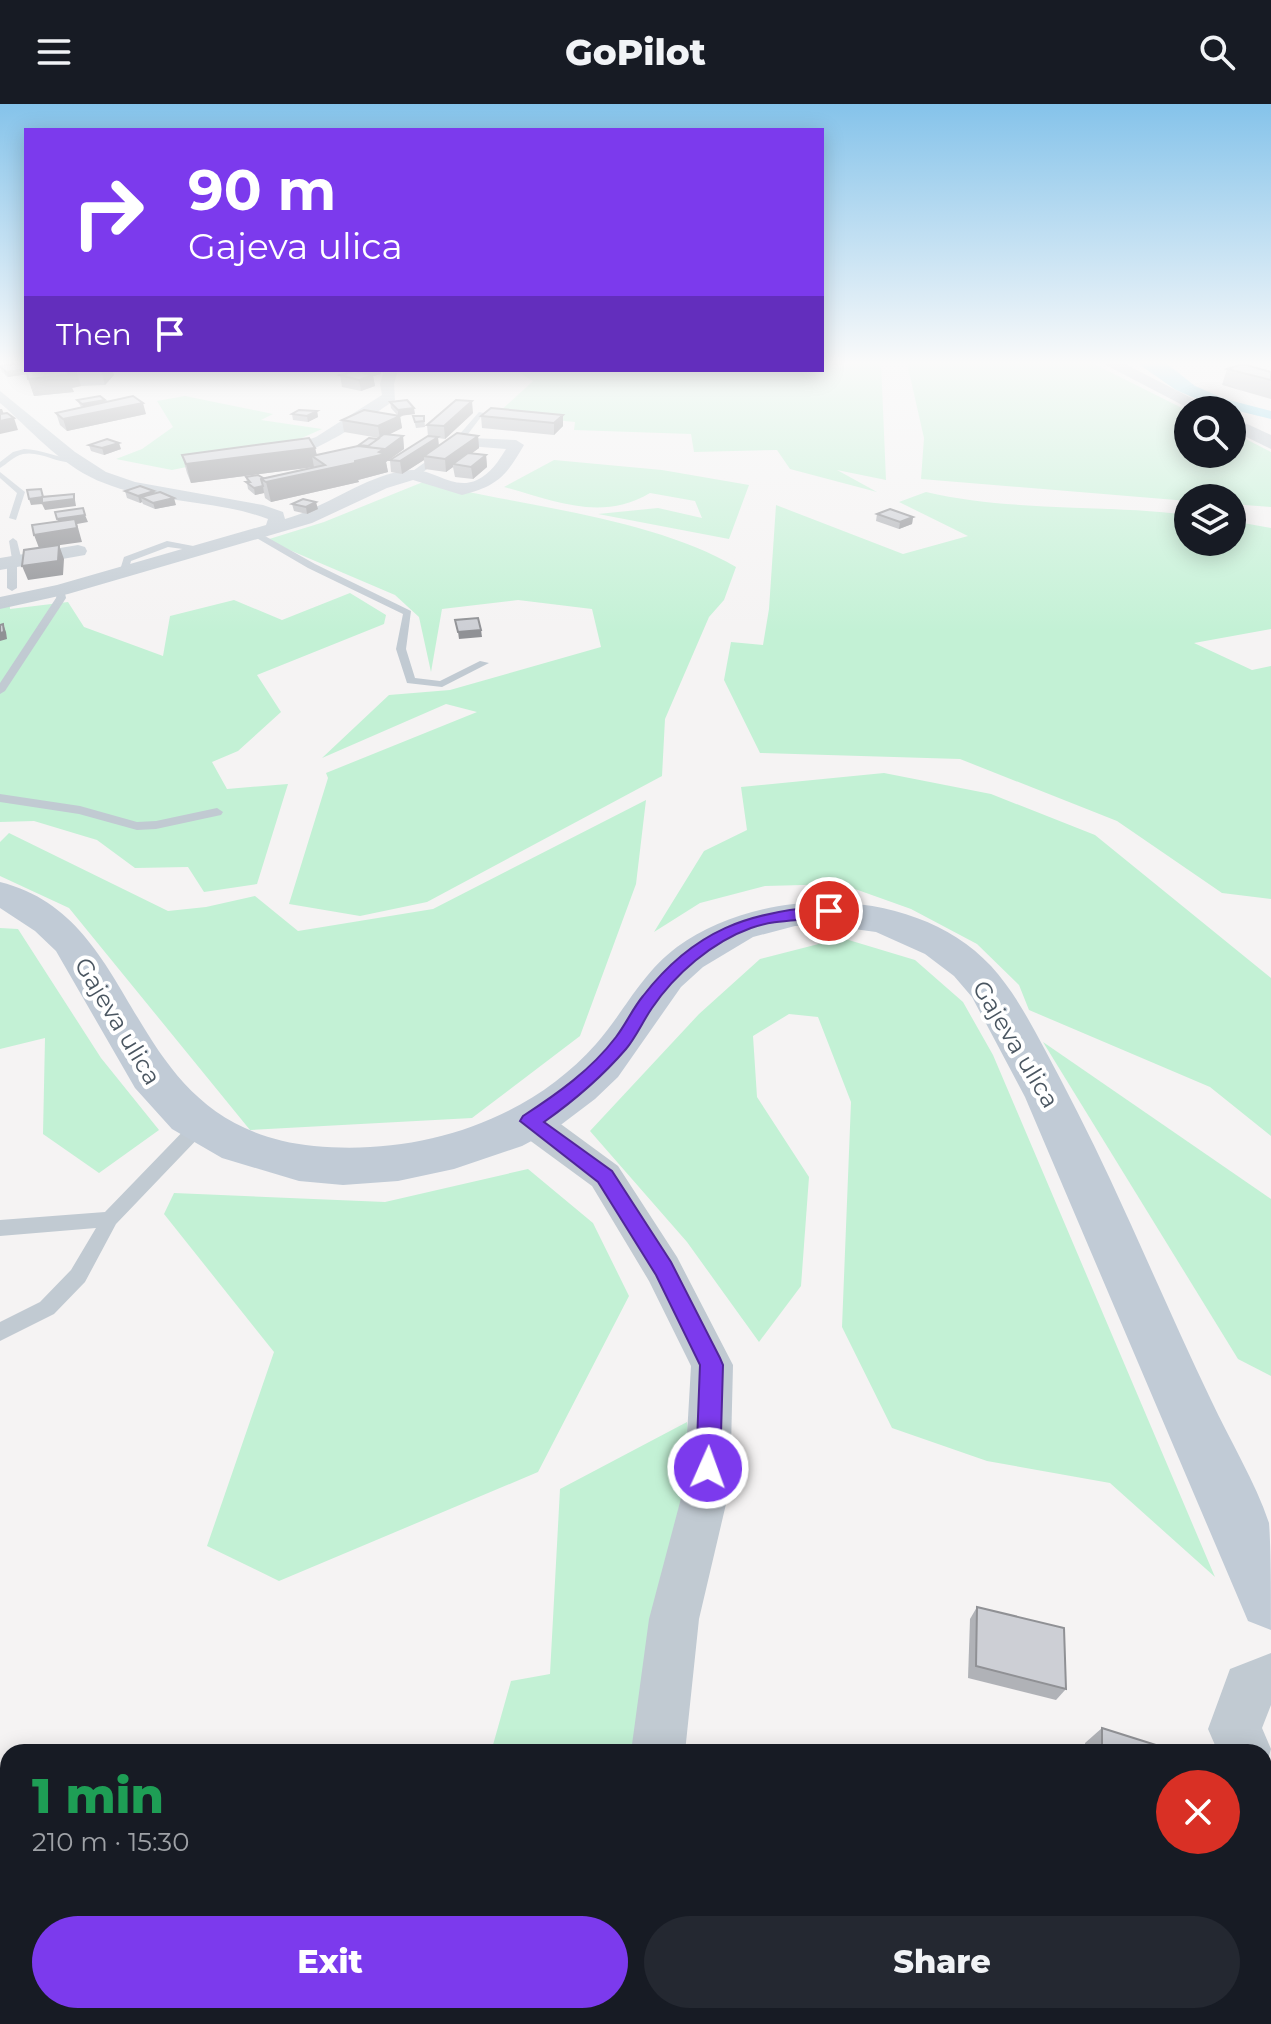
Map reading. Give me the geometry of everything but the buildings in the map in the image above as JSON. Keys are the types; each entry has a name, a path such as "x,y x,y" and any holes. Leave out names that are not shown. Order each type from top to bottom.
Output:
{"main road":[{"name":"Gajeva ulica","path":"0,893 27,906 63,935 84,962 141,1065 169,1102 199,1126 262,1153 317,1165 378,1164 435,1155 480,1143 530,1121 577,1090 622,1042 648,1000 680,965 712,941 743,925 782,914 829,911 879,920 918,934 950,953 977,976 998,1005 1058,1114 1198,1440 1271,1598"}],"street":[{"path":"69,453 118,482 251,505 277,516 275,528"},
{"path":"250,461 290,453"},
{"path":"6,596 61,590 211,548 306,519 381,484 413,475 462,490 484,483 501,471 512,453"},
{"path":"118,482 162,475"},
{"path":"10,562 78,551"},
{"path":"530,1121 605,1176 663,1269 712,1365 707,1487 674,1619 659,1744"},
{"path":"1242,1744 1235,1729 1249,1688 1271,1679"}],"lane":[{"path":"0,466 8,457 18,453"},
{"path":"38,453 71,462 78,460"},
{"path":"413,475 444,453"},
{"path":"0,474 21,492 13,518"},
{"path":"256,534 288,556 408,613 401,649 411,681 442,684 484,663"},
{"path":"6,596 13,541"},
{"path":"0,691 61,598 61,590"},
{"path":"0,798 80,810 137,826 217,812"},
{"path":"0,1332 47,1308 78,1276 110,1219 199,1126"},
{"path":"0,1228 110,1219"}],"green space":[{"path":"133,453 257,453 172,470 116,459"},
{"path":"779,453 885,453 886,480 837,470 877,492 790,469"},
{"path":"923,453 1174,453 1174,468 1246,468 1246,453 1271,453 1271,507 1246,505 1246,484 1174,484 1174,500 921,479"},
{"path":"554,460 662,470 749,485 729,539 598,514 658,508 702,518 695,501 650,493 632,502 596,508 560,503 504,487"},
{"path":"423,482 625,524 702,550 736,567 724,600 709,617 665,719 662,776 427,902 360,916 289,904 328,778 326,773 477,712 446,704 322,758 389,695 450,690 601,647 592,609 518,600 442,609 431,672 419,617 395,595 266,540 324,522"},
{"path":"926,492 1024,505 1174,514 1174,556 1246,556 1246,524 1271,528 1271,629 1194,643 1252,670 1271,666 1271,899 1222,893 1117,821 960,759 760,753 724,680 731,642 763,645 769,609 776,505 903,554 968,536 899,502"},
{"path":"350,593 386,615 384,624 257,675 281,712 238,751 212,762 227,789 288,784 257,884 204,892 188,867 135,868 97,840 34,821 0,822 0,607 10,605 10,609 68,602 84,627 163,656 170,616 234,600 282,620"},
{"path":"884,773 991,794 1095,835 1271,978 1271,1136 1210,1087 1029,1010 1019,985 977,944 911,909 841,884 765,886 700,903 654,932 704,851 747,830 741,787"},
{"path":"646,800 636,884 580,1036 472,1118 250,1130 69,908 0,876 0,842 9,833 168,911 206,907 255,896 298,931 433,909"},
{"path":"0,928 18,929 101,1058 159,1130 99,1173 43,1134 45,1038 0,1049"},
{"path":"842,938 915,960 963,1002 993,1055 1215,1577 1110,1483 987,1461 892,1428 842,1327 851,1102 818,1017 789,1014 753,1036 757,1097 809,1177 801,1286 759,1342 687,1242 590,1131 699,1014 760,959"},
{"path":"1043,1042 1271,1199 1271,1376 1238,1359"},
{"path":"528,1169 593,1223 629,1296 538,1472 279,1581 207,1546 274,1352 164,1214 174,1193 385,1202"},
{"path":"687,1422 696,1490 637,1744 493,1744 511,1681 550,1674 560,1489"}],"route":[{"path":"708,1468 712,1365 663,1269 605,1176 530,1121 577,1090 622,1042 648,1000 680,965 712,941 743,925 782,914 829,911"}]}
